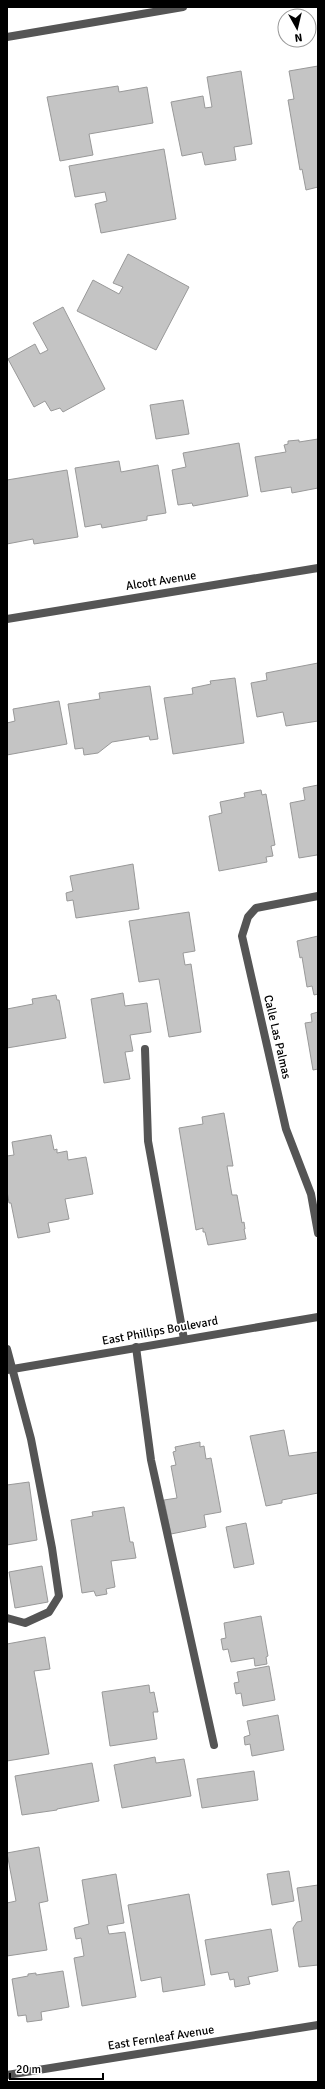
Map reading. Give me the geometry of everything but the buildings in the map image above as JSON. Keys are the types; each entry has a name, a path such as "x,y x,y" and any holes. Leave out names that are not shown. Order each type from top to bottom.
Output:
{"street":[{"path":"7,37 183,7"},
{"name":"Alcott Avenue","path":"7,619 318,568"},
{"name":"Calle Las Palmas","path":"318,896 256,908 248,917 242,936 286,1129 311,1194 318,1233"},
{"path":"145,1049 148,1141 184,1339"},
{"name":"East Phillips Boulevard","path":"9,1370 318,1317"},
{"path":"136,1347 151,1460 214,1745"},
{"path":"7,1349 9,1370 31,1439 52,1548 59,1596 49,1612 25,1623 7,1618"},
{"name":"East Fernleaf Avenue","path":"7,2075 318,2025"}]}
